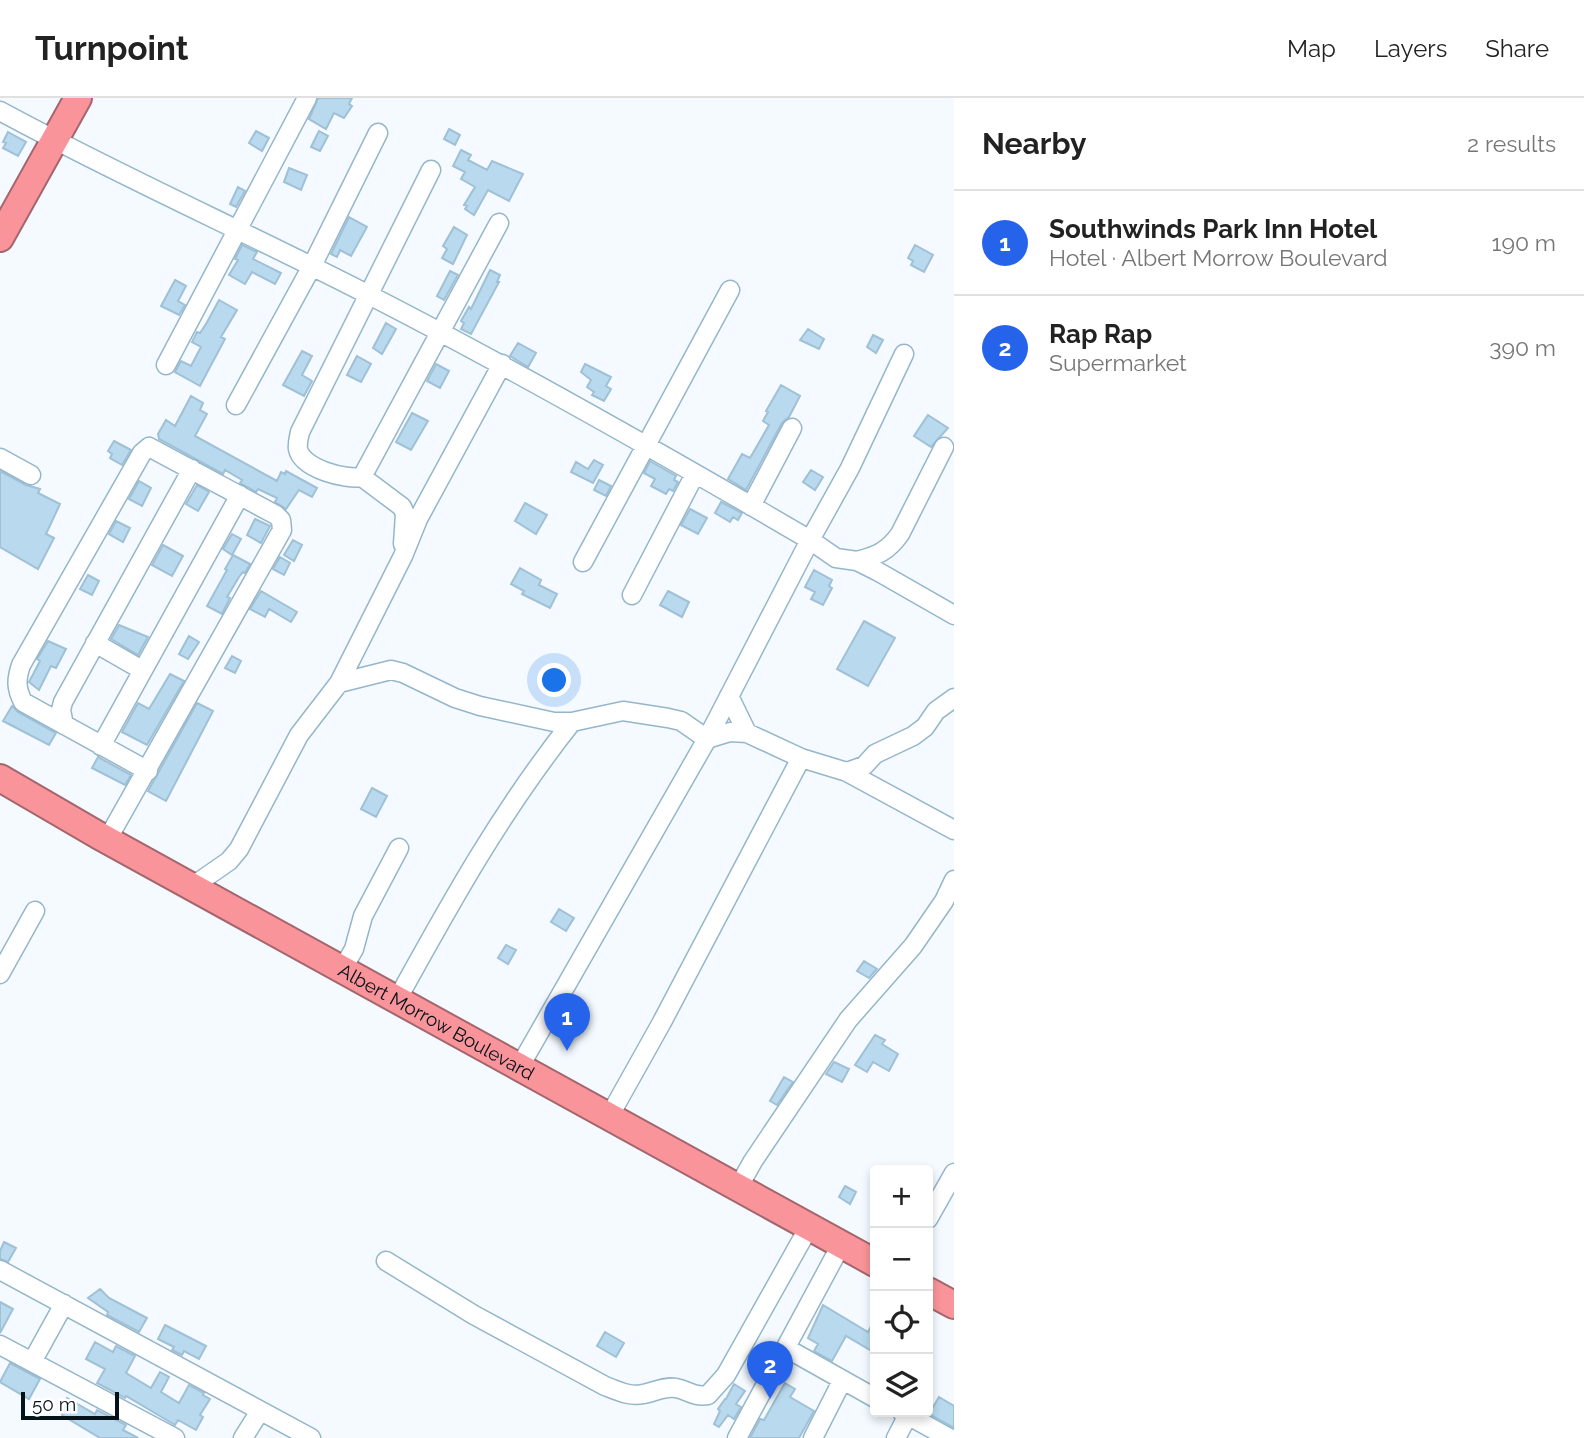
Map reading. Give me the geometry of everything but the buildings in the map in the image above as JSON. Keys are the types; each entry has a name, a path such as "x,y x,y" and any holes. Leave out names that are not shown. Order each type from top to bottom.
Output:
{"highway":[{"path":"0,238 78,98"},
{"name":"Albert Morrow Boulevard","path":"0,778 107,840 870,1260"},
{"path":"933,1294 954,1305"}],"street":[{"path":"166,365 307,98"},
{"path":"0,111 54,141 239,229 502,364 810,540 836,558 857,561 954,615"},
{"path":"236,405 313,266 378,133"},
{"path":"402,556 405,514 402,507 362,477 350,479 326,471 304,459 298,450 300,432 431,170"},
{"path":"362,477 499,223"},
{"path":"583,562 730,290"},
{"path":"520,1066 707,739 855,458 904,354"},
{"path":"193,886 229,861 239,849 299,735 339,683 422,512 502,364"},
{"path":"751,506 792,428"},
{"path":"857,561 881,554 891,547 901,534 944,447"},
{"path":"107,840 148,771 282,530 281,520 276,514 154,448 144,449 21,665 16,680 23,702 148,771"},
{"path":"0,458 31,475"},
{"path":"64,724 61,710 63,702 192,469"},
{"path":"632,595 695,474"},
{"path":"102,746 240,495"},
{"path":"95,643 142,670"},
{"path":"339,683 391,670 480,706 554,722 572,722 623,711 681,721 707,739"},
{"path":"729,696 747,733"},
{"path":"846,772 864,766 875,754 914,736 925,727 936,711 954,698"},
{"path":"398,998 481,850 544,757 572,722"},
{"path":"707,739 730,732 747,733 801,758 846,772 954,830"},
{"path":"610,1115 801,758"},
{"path":"343,968 354,949 363,916 399,848"},
{"path":"739,1186 848,1020 913,946 944,901 954,880"},
{"path":"0,974 35,911"},
{"path":"933,1210 954,1173"},
{"path":"386,1261 474,1315 606,1386 626,1394 642,1395 661,1388 676,1388 697,1397 708,1395 726,1375 809,1227"},
{"path":"737,1438 841,1245"},
{"path":"0,1270 310,1438"},
{"path":"32,1363 64,1304"},
{"path":"0,1345 175,1438"},
{"path":"786,1348 870,1395"},
{"path":"813,1438 842,1381"},
{"path":"243,1438 260,1411"},
{"path":"896,1438 904,1417"},
{"path":"912,1417 949,1438"}],"place":[{"name":"Southwinds Park Inn Hotel","path":"567,1051"},
{"name":"Rap Rap","path":"770,1399"}]}
